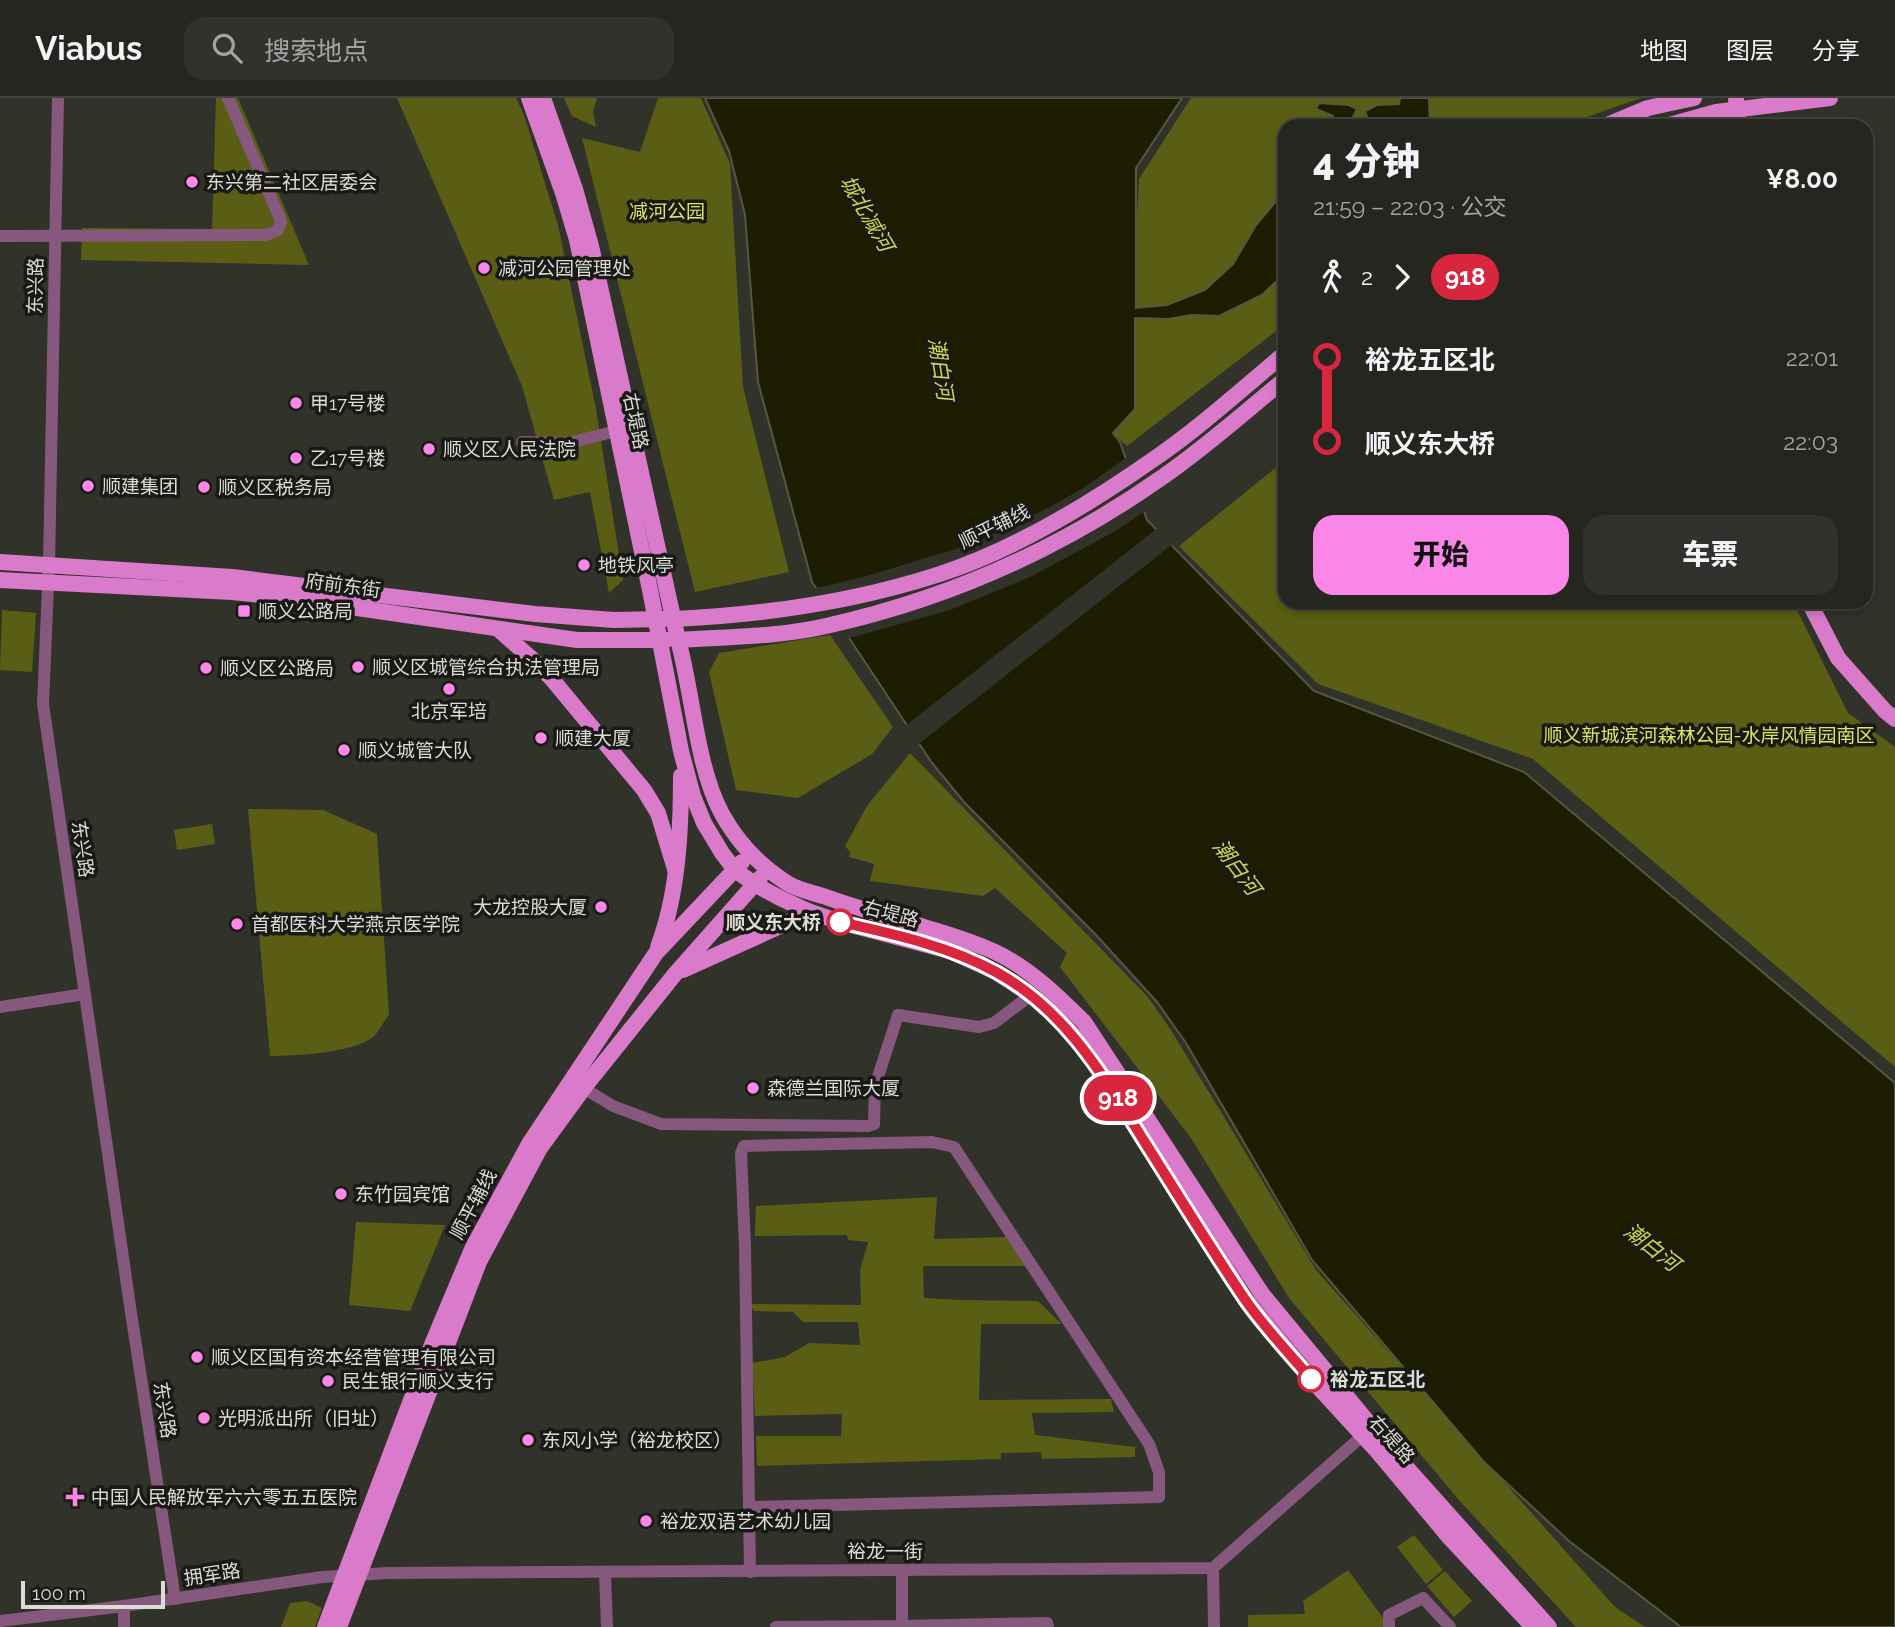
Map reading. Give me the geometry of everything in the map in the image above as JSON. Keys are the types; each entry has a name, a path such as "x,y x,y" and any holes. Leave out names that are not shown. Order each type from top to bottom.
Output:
{"main road":[{"name":"右堤路","path":"529,98 563,192 577,240 692,796 704,824 722,853 735,870 756,885 808,911 950,951 996,972 1055,1015 1077,1039 1106,1079 1246,1300 1549,1627"},
{"name":"右堤路","path":"543,98 575,189 591,246 708,776 720,811 737,838 788,884 947,934 995,952 1058,995 1084,1022 1262,1294 1450,1537 1533,1627"},
{"path":"1622,119 1648,108 1694,98"},
{"path":"1689,119 1706,114 1830,98"},
{"name":"顺平辅线","path":"673,619 759,614 867,594 942,573 1011,544 1109,489 1155,459 1278,359"},
{"name":"顺平辅线","path":"678,640 761,635 826,626 934,595 999,570 1058,542 1123,503 1166,474 1278,385"},
{"name":"府前东街","path":"0,562 232,577 536,614 614,620 673,619"},
{"name":"府前东街","path":"0,580 288,598 577,640 678,640"},
{"path":"1813,609 1838,658 1895,719"},
{"path":"498,629 551,678 644,790 658,813 675,869"},
{"path":"656,953 671,908 681,806 681,751"},
{"name":"顺平辅线","path":"577,1084 656,953 750,852"},
{"name":"顺平辅线","path":"340,1627 353,1575 433,1342 473,1247 529,1144 577,1084 756,885 768,868"},
{"path":"675,974 808,911"},
{"name":"顺平辅线","path":"325,1627 353,1575"}],"street":[{"name":"东兴路","path":"58,98 49,582 43,704 175,1599"},
{"path":"0,236 266,235 278,230 281,221 228,98"},
{"path":"522,442 569,443 617,431"},
{"path":"0,1007 85,994"},
{"path":"577,1084 612,1106 662,1124 868,1126 874,1124 875,1086 898,1015 979,1027 994,1023 1031,995"},
{"path":"749,1507 1159,1497 1159,1472 1149,1444 954,1147 932,1142 744,1146 741,1153 750,1572"},
{"path":"1214,1627 1213,1568 1367,1431"},
{"name":"裕龙一街","path":"353,1575 1213,1568"},
{"path":"902,1570 902,1626"},
{"path":"605,1573 607,1627"},
{"name":"拥军路","path":"0,1621 353,1575"},
{"path":"1389,1627 1389,1615 1423,1598 1450,1627"},
{"path":"124,1606 124,1627"},
{"path":"776,1627 1047,1623 1048,1627"}],"green space":[{"path":"216,98 238,98 309,265 81,260 82,228 212,229"},
{"path":"397,98 516,98 524,115 558,225 596,409 623,580 609,593 590,492 554,500 522,386"},
{"path":"564,98 597,98 593,112 596,127 572,116"},
{"name":"减河公园","path":"658,98 701,98 730,164 743,387 789,572 695,592 582,138 640,152"},
{"path":"1191,98 1641,98 1581,119 1278,119 1278,330 1127,446 1113,433 1135,409 1133,288 1139,179"},
{"name":"顺义新城滨河森林公园-水岸风情园南区","path":"1278,466 1278,609 1796,609 1848,713 1895,747 1895,1067 1533,759 1318,684 1179,546"},
{"path":"2,610 36,613 32,672 0,670"},
{"path":"830,635 893,727 872,754 798,798 736,790 709,672 719,653"},
{"path":"910,753 1147,996 1169,1027 1316,1270 1615,1607 1645,1627 1576,1627 1459,1500 1289,1298 1191,1138 1060,967 1067,953 995,888 983,896 870,881 874,864 849,857 850,852 845,846 867,806"},
{"path":"248,809 323,810 377,834 389,1014 375,1035 364,1042 338,1050 270,1056"},
{"path":"212,824 215,844 177,850 174,830"},
{"path":"937,1197 934,1239 1008,1237 1026,1266 923,1266 924,1298 1038,1301 1062,1324 981,1324 979,1400 1111,1399 1114,1412 1032,1413 1035,1435 1135,1447 1135,1457 1042,1459 1041,1452 1001,1453 1001,1459 757,1466 756,1436 841,1436 842,1414 755,1416 752,1363 785,1357 809,1343 860,1345 858,1322 803,1322 793,1312 754,1311 750,1304 861,1305 860,1270 868,1242 848,1240 847,1235 755,1236 756,1206"},
{"path":"356,1222 445,1225 410,1311 349,1305"},
{"path":"1414,1535 1443,1570 1426,1584 1397,1547"},
{"path":"1348,1570 1383,1618 1383,1627 1248,1627 1248,1615 1305,1614 1303,1601"},
{"path":"1445,1571 1472,1601 1454,1617 1427,1586"},
{"path":"307,1601 322,1608 315,1627 281,1627 290,1603"}],"water":[{"path":"705,98 1182,98 1136,168 1136,308 1167,305 1205,290 1233,264 1256,225 1278,199 1278,280 1262,295 1219,316 1135,318 1135,409 1113,433 1120,442 1147,520 1314,691 1524,772 1895,1083 1895,1627 1681,1627 1569,1541 1484,1462 1312,1260 1186,1043 1157,1002 1097,936 964,802 932,763 812,582 758,382 745,215 729,151"},
{"path":"1400,98 1429,98 1430,119 1368,119 1365,111 1377,105 1399,104"},
{"path":"1319,103 1349,105 1357,109 1354,119 1333,119 1333,116 1316,109"}],"pier":[{"path":"1129,456 1147,510 1112,533 1030,577 950,610 846,639 812,589 863,577 969,545 1082,489"},
{"path":"1159,527 1174,543 916,746 904,727"}],"bus line":[{"name":"918","path":"840,922 950,951 996,972 1055,1015 1077,1039 1106,1079 1246,1300 1311,1379"}],"place":[{"name":"东兴第二社区居委会","path":"192,182"},
{"name":"减河公园管理处","path":"484,268"},
{"name":"甲17号楼","path":"296,403"},
{"name":"顺义区人民法院","path":"429,449"},
{"name":"乙17号楼","path":"296,458"},
{"name":"顺建集团","path":"88,486"},
{"name":"顺义区税务局","path":"204,487"},
{"name":"地铁风亭","path":"584,565"},
{"name":"顺义公路局","path":"244,611"},
{"name":"顺义区城管综合执法管理局","path":"358,667"},
{"name":"顺义区公路局","path":"206,668"},
{"name":"北京军培","path":"449,689"},
{"name":"顺建大厦","path":"541,738"},
{"name":"顺义城管大队","path":"344,750"},
{"name":"大龙控股大厦","path":"601,907"},
{"name":"顺义东大桥","path":"840,922"},
{"name":"首都医科大学燕京医学院","path":"237,924"},
{"name":"森德兰国际大厦","path":"753,1088"},
{"name":"东竹园宾馆","path":"341,1194"},
{"name":"顺义区国有资本经营管理有限公司","path":"197,1357"},
{"name":"裕龙五区北","path":"1311,1379"},
{"name":"民生银行顺义支行","path":"328,1381"},
{"name":"光明派出所（旧址）","path":"204,1418"},
{"name":"东风小学（裕龙校区）","path":"528,1440"},
{"name":"中国人民解放军六六零五五医院","path":"75,1497"},
{"name":"裕龙双语艺术幼儿园","path":"646,1521"}],"water label":[{"name":"城北减河","path":"867,213"},
{"name":"潮白河","path":"941,369"},
{"name":"潮白河","path":"1237,867"},
{"name":"潮白河","path":"1652,1247"}]}
